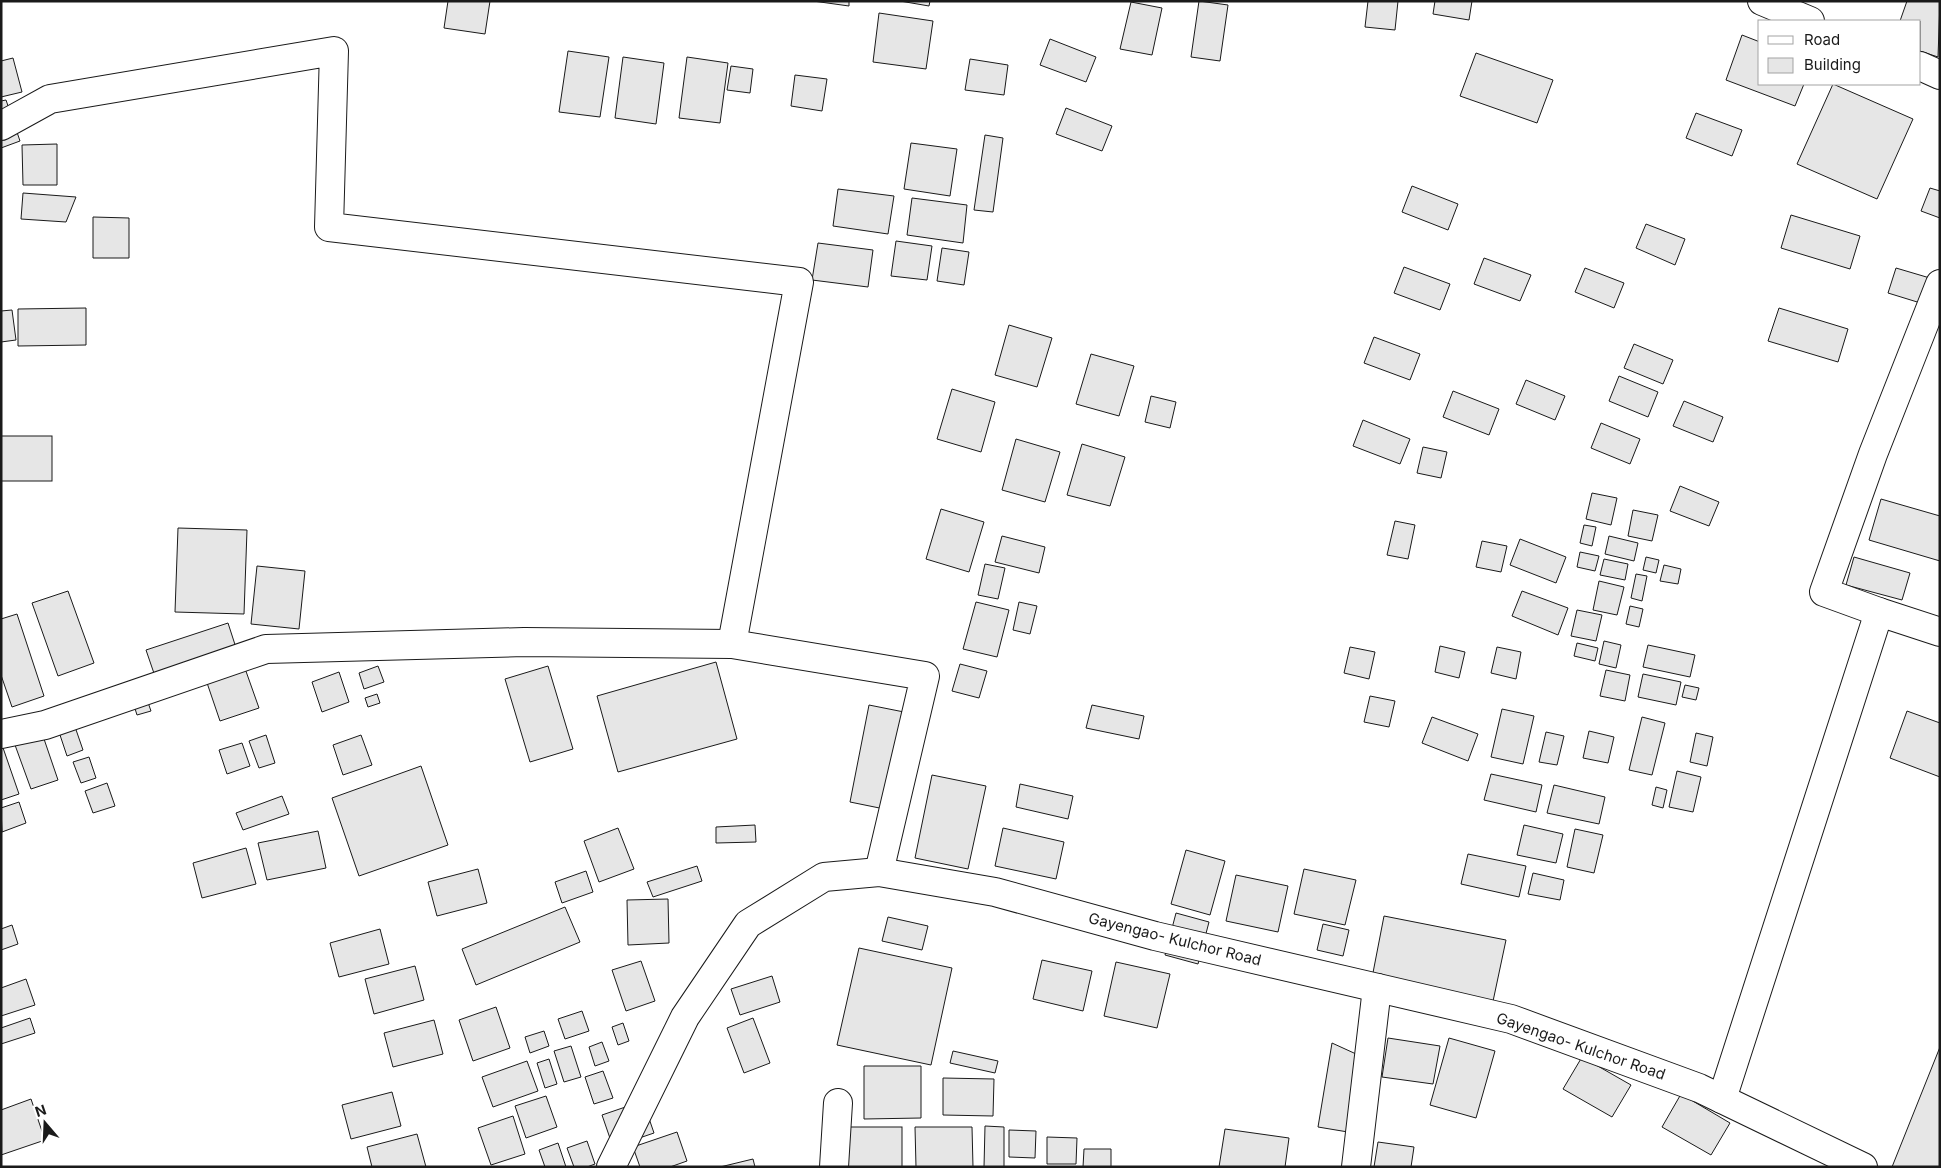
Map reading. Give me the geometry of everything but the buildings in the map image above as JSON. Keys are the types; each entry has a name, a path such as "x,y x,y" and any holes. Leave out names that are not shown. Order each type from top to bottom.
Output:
{"street":[{"path":"1762,1 1808,20"},
{"path":"1,126 50,99 334,51 329,228 799,282 732,644"},
{"path":"1921,66 1940,75"},
{"path":"1940,284 1873,454 1824,592 1940,632"},
{"path":"1722,1099 1879,612"},
{"path":"1,734 45,725 266,649 524,642 732,644 925,676 879,872"},
{"name":"Gayengao- Kulchor Road","path":"611,1167 685,1017 748,924 824,878 879,872 994,892 1155,936 1511,1019 1699,1088 1863,1167"},
{"path":"1356,1167 1377,988"},
{"path":"834,1167 838,1103"}]}
